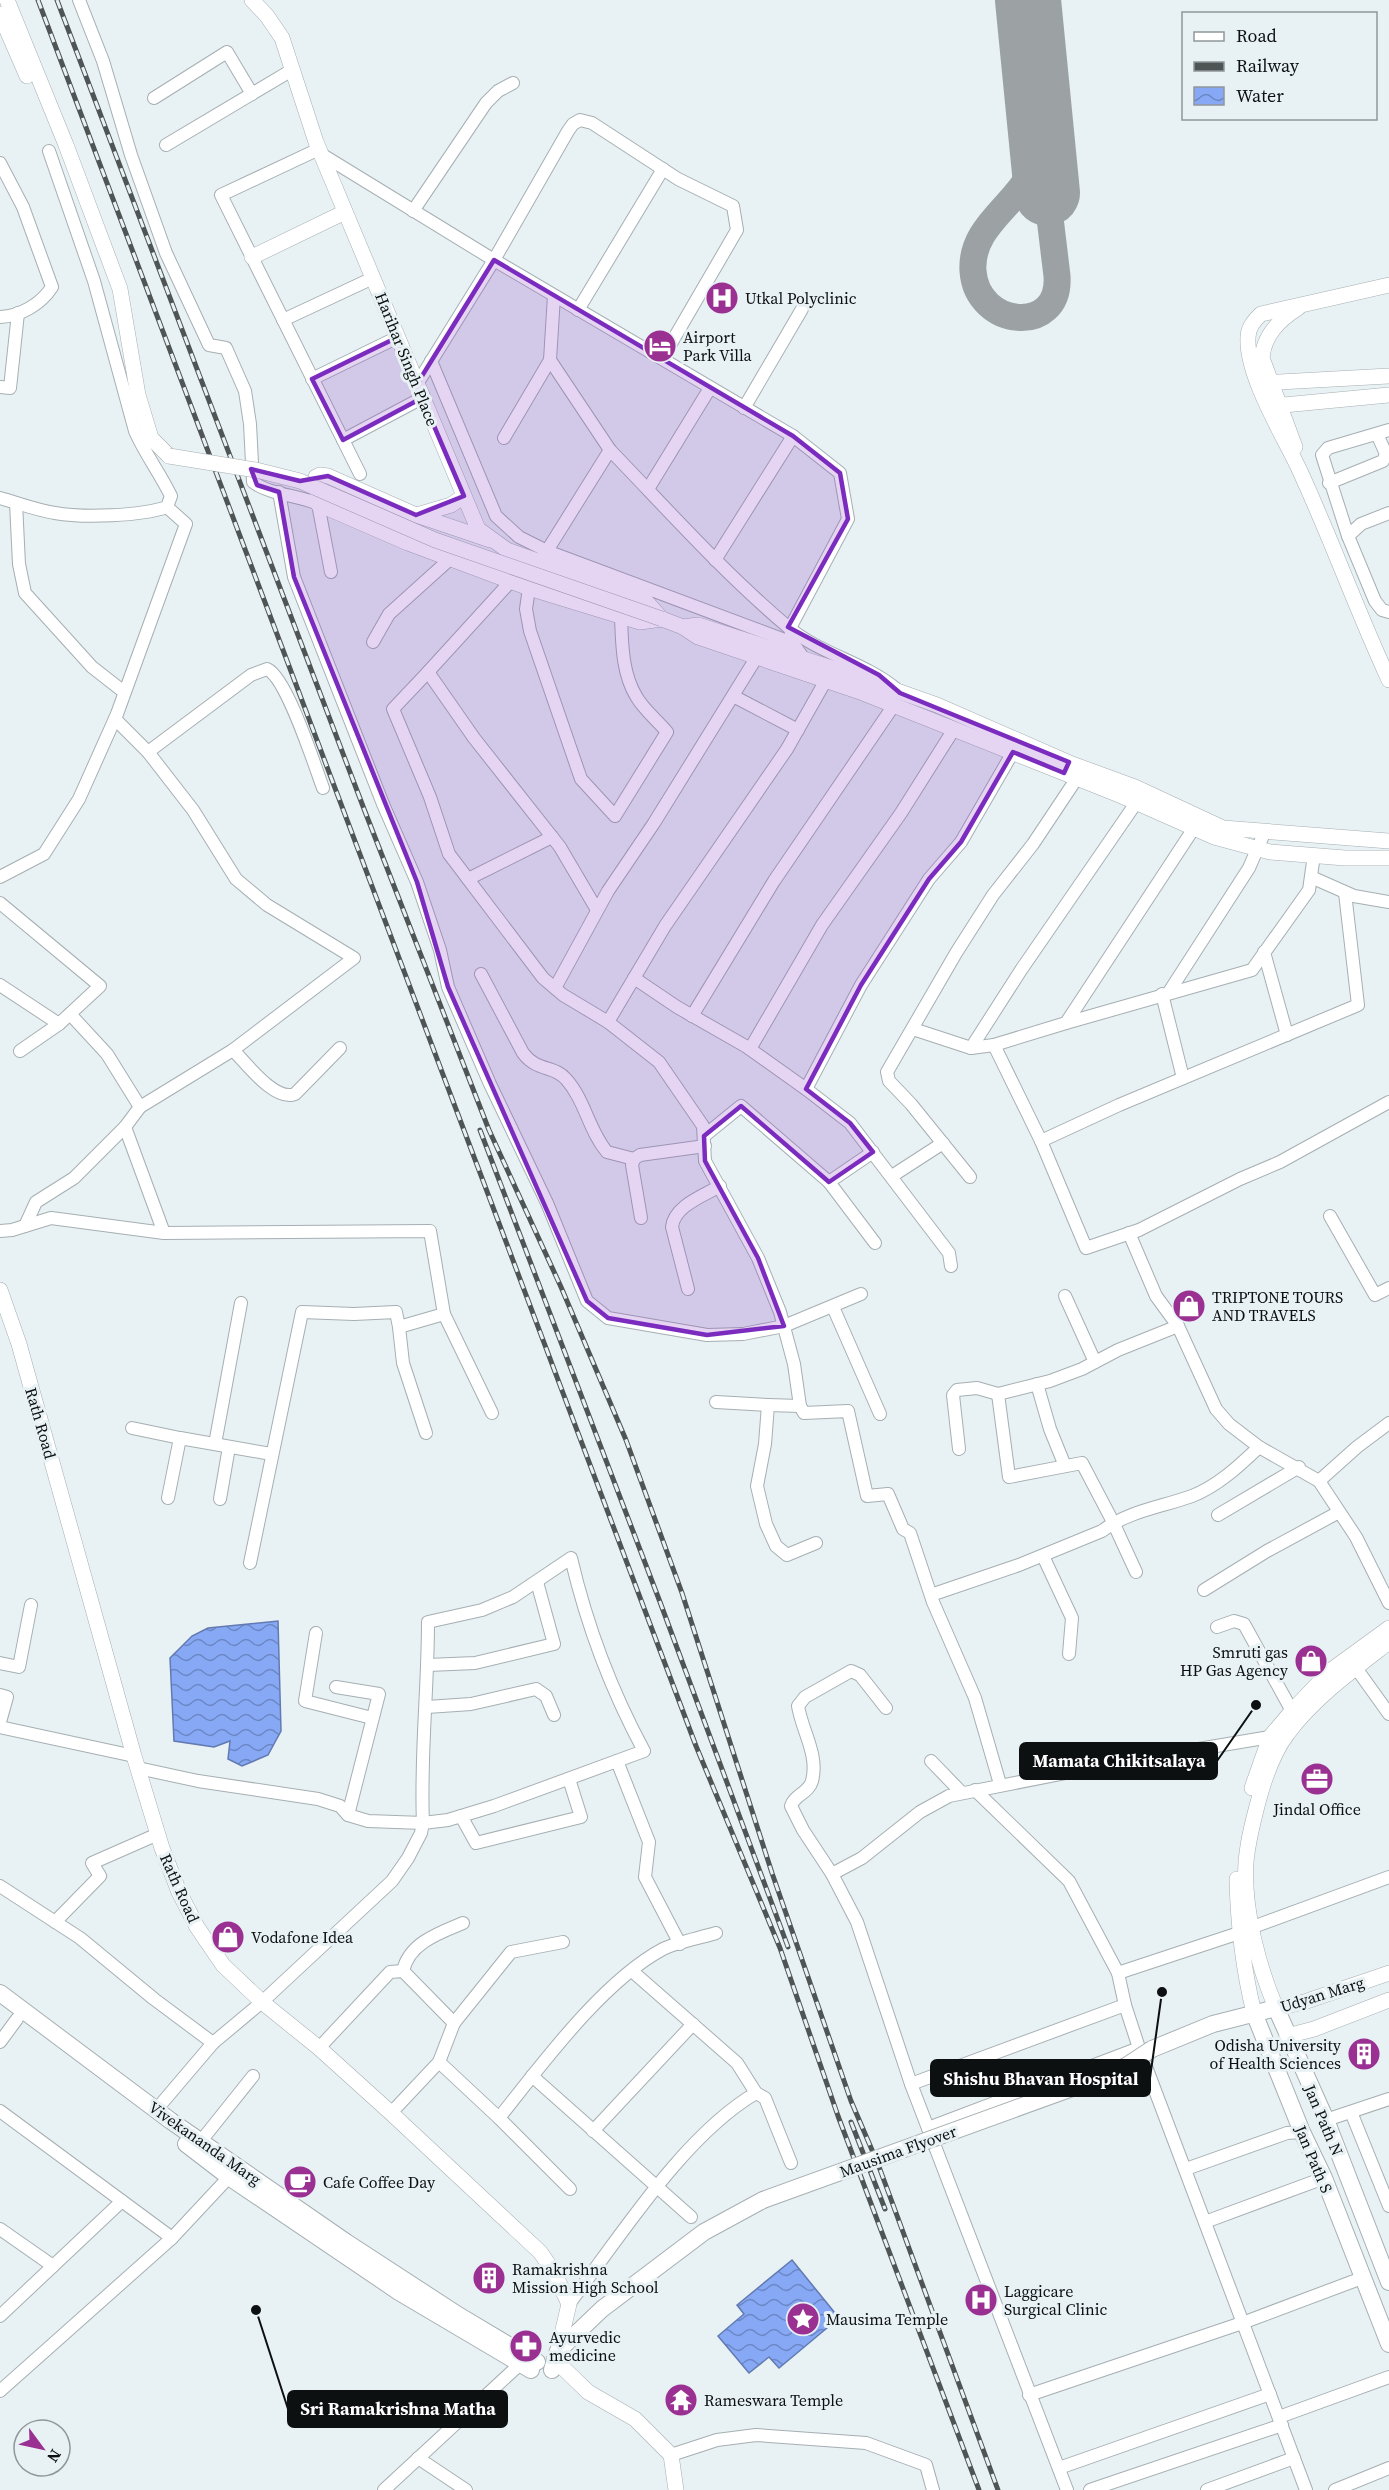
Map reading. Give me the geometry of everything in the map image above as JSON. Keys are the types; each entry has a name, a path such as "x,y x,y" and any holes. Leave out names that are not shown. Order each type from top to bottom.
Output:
{"main road":[{"name":"Vivekananda Marg","path":"0,1993 78,2058 229,2177 399,2292 529,2366"},
{"name":"Vivekananda Marg","path":"0,2007 156,2110 346,2242 458,2315 529,2366"},
{"name":"Udyan Marg","path":"1213,2024 1276,2008"},
{"name":"Jan Path N","path":"1276,2008 1326,2120 1389,2282"},
{"name":"Jan Path S","path":"1254,2013 1302,2132 1324,2178 1389,2344"},
{"name":"Mausima Flyover","path":"555,2360 602,2309 704,2232 763,2200 1086,2083 1126,2066 1146,2048 1213,2024"},
{"name":"Udyan Marg","path":"1267,2044 1287,2036"},
{"path":"529,2366 542,2359 548,2362 555,2360"}],"street":[{"path":"7,0 109,256 122,298 138,396 151,438 169,456 256,470 300,481 435,540 662,619 683,627 698,637 758,655 826,680 956,713 1136,803 1194,828 1258,849 1314,855 1389,858"},
{"path":"79,0 103,61 131,154 166,253 209,345 226,348 245,391 250,424 253,482 304,498 450,559 528,588 640,622 662,619"},
{"name":"Harihar Singh Place","path":"252,0 267,16 282,38 320,152 478,529 490,540 507,550 544,556 644,599 662,619"},
{"path":"0,14 109,256"},
{"path":"154,98 227,52 252,94"},
{"path":"166,145 292,70"},
{"path":"413,211 486,103 498,91 513,82"},
{"path":"343,440 419,391 431,361 494,260 568,131 580,120 592,123 663,170 733,206 737,230 662,359"},
{"path":"49,151 94,280 135,431 144,454 171,496 167,507"},
{"path":"360,474 221,195 320,152 494,260 793,436 840,473 848,519 789,628 793,643 804,659"},
{"path":"0,163 24,207 52,287 42,301 18,313 0,317"},
{"path":"578,310 663,170"},
{"path":"252,257 345,212"},
{"path":"283,320 373,278"},
{"path":"1389,285 1261,314 1251,323 1248,338 1264,383 1296,451 1298,468 1389,680"},
{"path":"504,438 550,360 554,296"},
{"path":"1264,383 1262,358 1267,339 1283,318 1305,303"},
{"path":"744,408 802,309"},
{"path":"0,387 10,388 18,313"},
{"path":"312,379 398,337"},
{"path":"550,360 610,450 715,560 789,628 824,650 879,675 897,699"},
{"path":"431,361 496,516 519,537 544,556 793,643"},
{"path":"1264,383 1389,376"},
{"path":"648,489 710,388"},
{"path":"1274,406 1389,395"},
{"path":"1329,483 1383,461 1386,454 1383,432 1324,451 1321,460 1329,483 1348,536 1375,601 1382,610 1389,612"},
{"path":"715,560 793,436"},
{"path":"544,556 610,450"},
{"path":"331,572 318,504 316,477 320,475 328,476 416,515 490,540"},
{"path":"279,492 294,577 383,804 417,882 440,950 448,987 490,1084 547,1203 587,1301 608,1318 707,1335 743,1334 784,1326 861,1294"},
{"path":"416,515 432,513 451,505 464,496"},
{"path":"0,498 57,513 110,515 156,511 167,507"},
{"path":"16,503 19,564 25,592 92,667 124,692"},
{"path":"0,878 44,854 79,799 115,719 186,524 167,507"},
{"path":"1348,536 1361,524 1389,513"},
{"path":"373,642 389,614 450,559"},
{"path":"511,581 393,709 430,797 449,854 543,978 659,1062 704,1126 705,1161 758,1258 784,1326 794,1364 800,1406 804,1413 848,1411 867,1496 888,1494 903,1529 910,1533 931,1596 975,1698 1000,1784"},
{"path":"528,588 526,609 530,631 581,779 615,816 667,732 636,698 632,688 623,655 621,617"},
{"path":"683,627 698,625 804,659 897,699 954,729 1070,771 1135,787 1223,828 1389,841"},
{"path":"555,988 597,910 735,697 758,655"},
{"path":"148,752 251,675 267,669 274,674 284,688 323,788"},
{"path":"428,672 474,738 552,837 597,910"},
{"path":"608,1023 665,926 798,730 826,680"},
{"path":"735,697 798,730"},
{"path":"692,1016 774,881 897,699"},
{"path":"25,1226 36,1202 74,1178 125,1127 140,1107 233,1050 354,958 267,905 236,879 193,810 148,752 115,719"},
{"path":"750,1048 822,925 901,813 954,729"},
{"path":"807,1089 861,985 929,879 962,842 1013,752"},
{"path":"969,1177 886,1077 887,1072 956,953 993,895 1033,844 1070,771"},
{"path":"972,1048 1021,970 1136,803"},
{"path":"1066,1023 1194,828"},
{"path":"1183,1078 1166,993 1249,868 1265,831"},
{"path":"468,879 552,837"},
{"path":"913,1029 972,1048 994,1045 1166,993 1252,970 1309,890 1314,855"},
{"path":"1311,877 1354,896 1389,902"},
{"path":"1041,1141 1183,1078 1358,1005 1345,893"},
{"path":"0,903 100,986 59,1024 20,1051"},
{"path":"1264,952 1287,1035"},
{"path":"481,974 530,1062 556,1071 565,1077 607,1152 634,1159"},
{"path":"634,978 692,1016 750,1048 849,1123 949,1253 951,1266"},
{"path":"0,985 59,1024"},
{"path":"70,1014 108,1054 140,1107"},
{"path":"994,1045 1041,1141 1086,1248 1129,1233 1280,1162 1389,1102"},
{"path":"233,1050 275,1092 289,1096 295,1094 340,1048"},
{"path":"641,1218 632,1165 634,1159 640,1155 704,1141 741,1106 829,1182 876,1243"},
{"path":"125,1127 164,1233"},
{"path":"892,1176 942,1143"},
{"path":"829,1182 873,1152"},
{"path":"688,1289 672,1227 673,1219 679,1211 720,1186"},
{"path":"1330,1216 1375,1295 1389,1288"},
{"path":"0,1231 12,1230 51,1218 164,1233 430,1231 444,1314 492,1413"},
{"path":"1129,1233 1156,1296 1178,1326 1216,1409 1230,1424 1259,1446 1319,1480 1356,1537 1389,1603"},
{"name":"Rath Road","path":"0,1290 19,1344 158,1834 179,1892 196,1927 223,1965 262,2002 319,2048 540,2252 554,2272 569,2304"},
{"path":"1065,1296 1095,1362"},
{"path":"215,1444 241,1303"},
{"path":"834,1307 880,1414"},
{"path":"250,1563 302,1312 354,1314 396,1312 403,1363 426,1433"},
{"path":"399,1327 444,1314"},
{"path":"960,1449 953,1395 957,1390 977,1388 998,1394 1037,1384 1178,1326"},
{"path":"1037,1384 1050,1429 1065,1466"},
{"path":"998,1394 1009,1477 1082,1463 1136,1572"},
{"path":"716,1402 800,1406"},
{"path":"768,1405 765,1444 757,1486 766,1524 776,1546 787,1555 816,1543"},
{"path":"1319,1480 1389,1423"},
{"path":"132,1428 271,1454"},
{"path":"168,1498 180,1438"},
{"path":"931,1596 1042,1556 1102,1531 1113,1522 1193,1496 1212,1486 1259,1446"},
{"path":"220,1499 229,1447"},
{"path":"1218,1515 1299,1467"},
{"path":"1204,1590 1267,1551 1339,1512"},
{"path":"1042,1556 1072,1618 1069,1654"},
{"path":"0,1727 136,1762 198,1781 318,1799 340,1806 348,1815 368,1821 423,1823 461,1816 644,1751 621,1709 589,1627 571,1558 513,1597 482,1610 428,1623 427,1707 422,1736 423,1823 421,1833 408,1858 392,1881 262,2002 213,2043 156,2110"},
{"path":"428,1665 475,1664 554,1644 537,1582"},
{"path":"0,1663 19,1667 31,1605"},
{"path":"1216,1627 1234,1621 1244,1624 1297,1714"},
{"path":"1246,1930 1246,1863 1255,1812 1274,1756 1297,1714 1330,1671 1389,1628"},
{"path":"316,1633 305,1701 372,1718"},
{"path":"1246,1930 1236,1861 1252,1786 1270,1737 1389,1642"},
{"path":"1356,1668 1389,1714"},
{"path":"886,1708 860,1675 850,1671 805,1697 798,1706 813,1758 812,1781 809,1787 796,1797 791,1806 803,1830 832,1874 857,1922 911,2084 1067,2490"},
{"path":"336,1687 379,1694 348,1815"},
{"path":"427,1707 471,1704 537,1689 546,1696 554,1715"},
{"path":"0,1695 7,1697 0,1722"},
{"path":"832,1874 862,1858 920,1812 949,1796 1000,1784 1270,1737"},
{"path":"618,1761 649,1842 645,1877 680,1944"},
{"path":"932,1761 962,1793"},
{"path":"461,1816 476,1843 581,1817 569,1779"},
{"path":"975,1790 1069,1881 1118,1973 1125,2005 1146,2048 1205,2222 1245,2322 1306,2490"},
{"path":"55,1922 100,1876 92,1863 158,1834"},
{"path":"1118,1973 1246,1930 1389,1877"},
{"path":"0,1886 80,1938 154,2000 213,2043"},
{"path":"403,1971 416,1947 438,1933 463,1923"},
{"name":"Jan Path N","path":"1246,1930 1276,2008"},
{"name":"Jan Path S","path":"1246,1930 1244,1974 1254,2013"},
{"path":"499,2118 532,2076 620,1979 664,1948 716,1933"},
{"path":"391,2114 439,2062 454,2023 511,1952 563,1942"},
{"path":"319,2048 390,1972 403,1971 454,2023"},
{"path":"632,1971 737,2063 756,2093 765,2098 791,2163"},
{"name":"Udyan Marg","path":"1276,2008 1304,2002 1389,1973"},
{"name":"Udyan Marg","path":"1287,2036 1314,2029 1389,2000"},
{"path":"911,2084 1125,2005"},
{"path":"0,2042 17,2019"},
{"path":"593,2131 693,2024"},
{"path":"928,2128 1146,2048"},
{"path":"439,2062 570,2189"},
{"path":"201,2141 253,2076"},
{"path":"532,2076 691,2217"},
{"path":"676,2490 671,2454 634,2419 588,2392 555,2360 569,2304 656,2188 685,2154 725,2115 756,2093"},
{"path":"1326,2120 1389,2099"},
{"path":"0,2111 172,2238"},
{"path":"1351,2112 1389,2206"},
{"path":"1186,2169 1287,2133 1302,2132"},
{"path":"0,2391 172,2238 229,2177"},
{"path":"1205,2222 1324,2178"},
{"path":"0,2316 122,2201"},
{"path":"0,2229 53,2266"},
{"path":"1029,2395 1245,2322 1362,2278"},
{"path":"384,2490 418,2458 529,2366"},
{"path":"1090,2490 1281,2421 1389,2377"},
{"path":"1059,2468 1270,2394"},
{"path":"671,2454 717,2440 756,2435 866,2443 926,2465 933,2490"},
{"path":"418,2458 466,2490"},
{"path":"1207,2490 1294,2458"},
{"path":"1335,2490 1389,2468"}],"highlighted area":[{"path":"494,260 793,436 840,473 848,519 788,627 879,675 900,693 1069,762 1064,773 1013,752 961,842 929,879 861,985 806,1089 850,1123 873,1152 829,1182 741,1106 704,1136 705,1161 758,1258 784,1326 707,1335 608,1318 587,1301 448,987 417,882 294,577 279,492 257,485 251,469 300,481 328,476 416,515 464,496 422,398 343,440 312,379 398,337 417,384"}],"water":[{"path":"278,1621 281,1731 268,1755 242,1766 228,1759 230,1741 214,1747 174,1741 170,1658 192,1636 208,1628"},
{"path":"792,2260 839,2318 779,2368 769,2357 749,2373 718,2336 744,2314 737,2305"}],"taxiway":[{"path":"1039,112 1040,135 1032,171 1024,184 986,229 974,256 973,271 978,290 988,304 1002,313 1018,317 1033,316 1046,309 1055,295 1057,276 1047,193"}],"runway":[{"path":"1028,0 1047,193"}],"railway":[{"path":"38,0 696,1746 780,1948 838,2116 979,2490"},
{"path":"57,0 364,809 489,1130 561,1287 626,1440 682,1593 772,1873 851,2101 878,2164 998,2490"},
{"path":"480,1130 660,1602 788,1947"},
{"path":"851,2122 885,2209"}],"place":[{"name":"Utkal Polyclinic","path":"722,298"},
{"name":"Airport Park Villa","path":"660,346"},
{"name":"TRIPTONE TOURS AND TRAVELS","path":"1189,1306"},
{"name":"Smruti gas HP Gas Agency","path":"1311,1661"},
{"name":"Mamata Chikitsalaya","path":"1256,1705"},
{"name":"Jindal Office","path":"1317,1779"},
{"name":"Vodafone Idea","path":"228,1937"},
{"name":"Shishu Bhavan Hospital","path":"1162,1992"},
{"name":"Odisha University of Health Sciences","path":"1364,2054"},
{"name":"Cafe Coffee Day","path":"300,2182"},
{"name":"Ramakrishna Mission High School","path":"489,2278"},
{"name":"Laggicare Surgical Clinic","path":"981,2300"},
{"name":"Sri Ramakrishna Matha","path":"256,2310"},
{"name":"Mausima Temple","path":"803,2319"},
{"name":"Ayurvedic medicine","path":"526,2346"},
{"name":"Rameswara Temple","path":"681,2400"}]}
